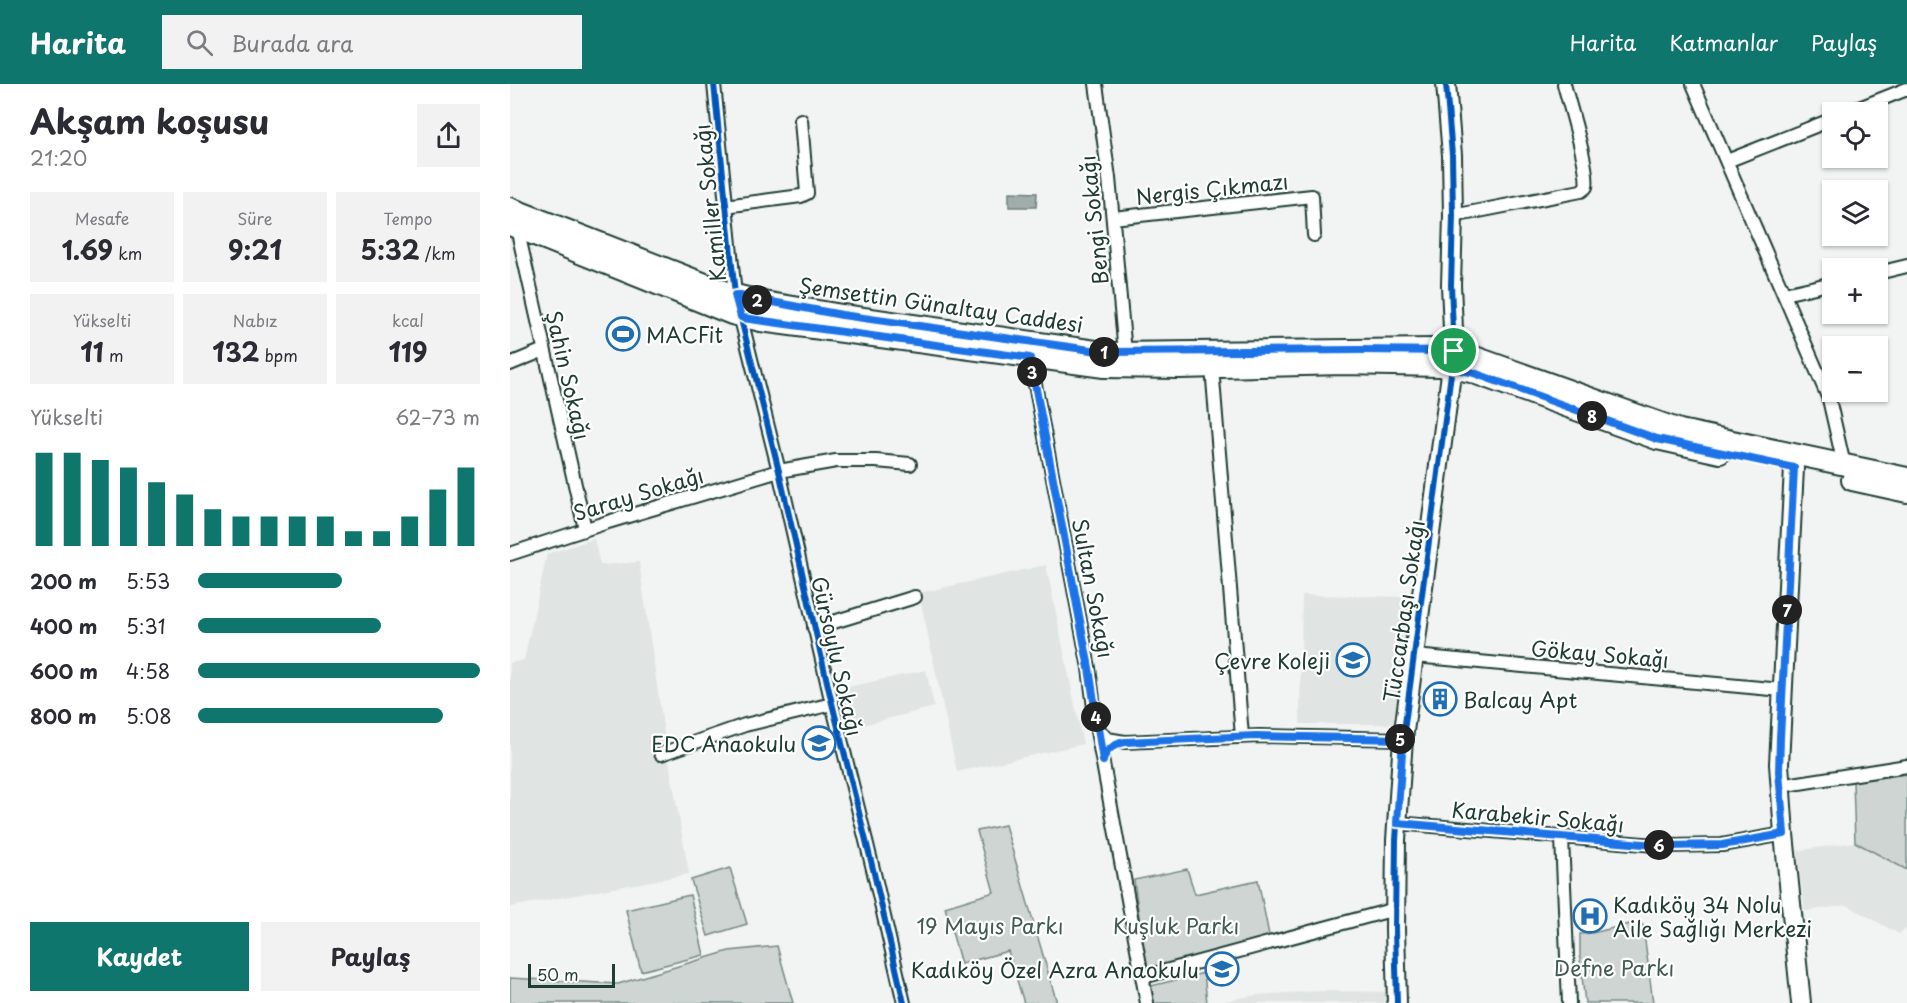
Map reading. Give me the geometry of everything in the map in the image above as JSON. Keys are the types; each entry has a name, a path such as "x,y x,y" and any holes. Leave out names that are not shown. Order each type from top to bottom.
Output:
{"main road":[{"name":"Şemsettin Günaltay Caddesi","path":"510,208 735,295 804,309 965,334 1097,351 1125,353 1381,349 1453,359 1471,372 1657,439 1907,492"},
{"name":"Şemsettin Günaltay Caddesi","path":"514,227 741,317 1104,367 1344,364 1453,359 1473,355 1672,428 1907,478"}],"street":[{"name":"Kamiller Sokağı","path":"714,84 735,295 741,317"},
{"name":"Bengi Sokağı","path":"1096,84 1113,218 1125,353"},
{"name":"Tüccarbaşı Sokağı","path":"1397,1003 1395,909 1397,823 1403,739 1453,359 1451,285 1453,216 1446,84"},
{"path":"1453,216 1581,191 1586,187 1587,180 1581,151 1564,84"},
{"path":"1692,84 1829,399 1844,465"},
{"path":"1874,102 1907,89"},
{"path":"725,206 807,194 801,120"},
{"path":"1727,161 1822,123"},
{"name":"Nergis Çıkmazı","path":"1113,218 1312,196 1314,235"},
{"name":"Şahin Sokağı","path":"514,227 585,529"},
{"path":"1888,271 1907,266"},
{"path":"1784,294 1822,285"},
{"name":"Gürsoylu Sokağı","path":"741,317 904,1003"},
{"path":"510,364 544,350"},
{"name":"Sultan Sokağı","path":"1030,358 1089,668 1103,761 1147,1003"},
{"path":"1212,367 1242,736"},
{"name":"Saray Sokağı","path":"510,554 779,471 836,461 876,460 910,464"},
{"path":"1794,468 1782,690 1780,786 1801,1003"},
{"path":"814,628 915,597"},
{"name":"Gökay Sokağı","path":"1415,656 1782,690"},
{"path":"661,754 745,725 832,704"},
{"path":"1097,726 1105,738 1125,742 1242,736 1403,739"},
{"path":"1103,761 1111,748 1125,742"},
{"path":"1780,786 1907,766"},
{"name":"Karabekir Sokağı","path":"1397,823 1652,845 1701,846 1736,843 1784,834"},
{"path":"1562,838 1569,1003"},
{"path":"1143,976 1395,909"}],"shaded area":[{"path":"1009,192 1037,193 1036,207 1009,207"},
{"path":"594,539 600,565 639,562 664,733 689,874 510,907 510,663 524,660 547,554"},
{"path":"1046,565 1083,744 957,772 919,593"},
{"name":"Çevre Koleji","path":"1302,595 1412,597 1397,724 1300,724"},
{"path":"926,670 934,707 844,730 834,690"},
{"path":"1855,842 1907,870 1907,927 1899,934 1847,905 1805,911 1797,851"},
{"path":"1320,991 1396,992 1396,1003 1215,1003 1256,995"}],"green space":[{"path":"1907,774 1907,870 1855,842 1853,781"},
{"name":"19 Mayıs Parkı","path":"1005,825 1057,1003 1024,1003 1008,951 961,964 945,907 994,892 977,831"},
{"path":"730,868 747,924 708,936 691,880"},
{"name":"Kuşluk Parkı","path":"1187,869 1195,894 1258,880 1270,940 1146,969 1134,880"},
{"path":"690,895 704,955 641,971 626,910"},
{"name":"Defne Parkı","path":"1630,924 1643,925 1653,1003 1585,1003 1580,959 1580,934"},
{"path":"777,946 793,1003 510,1003 510,978 618,984 729,951"},
{"path":"1204,973 1207,1003 1154,1003 1151,986"}],"cycle path":[{"path":"714,84 735,295 779,471 904,1003"},
{"path":"1397,1003 1396,840 1403,739 1454,351 1451,285 1452,155 1446,84"}],"place":[{"name":"MACFit","path":"623,334"},
{"name":"Çevre Koleji","path":"1353,660"},
{"name":"Balcay Apt","path":"1440,699"},
{"name":"EDC Anaokulu","path":"819,743"},
{"name":"Kadıköy 34 Nolu Aile Sağlığı Merkezi","path":"1590,916"},
{"name":"Kadıköy Özel Azra Anaokulu","path":"1222,969"}],"route":[{"path":"735,295 786,306 965,334 1105,352 1435,349 1454,351 1452,368 1471,372 1657,439 1794,468 1779,772 1784,834 1722,845 1667,846 1397,823 1403,739 1255,736 1125,742 1111,748 1103,761 1092,683 1030,358 743,318 735,295"}]}
